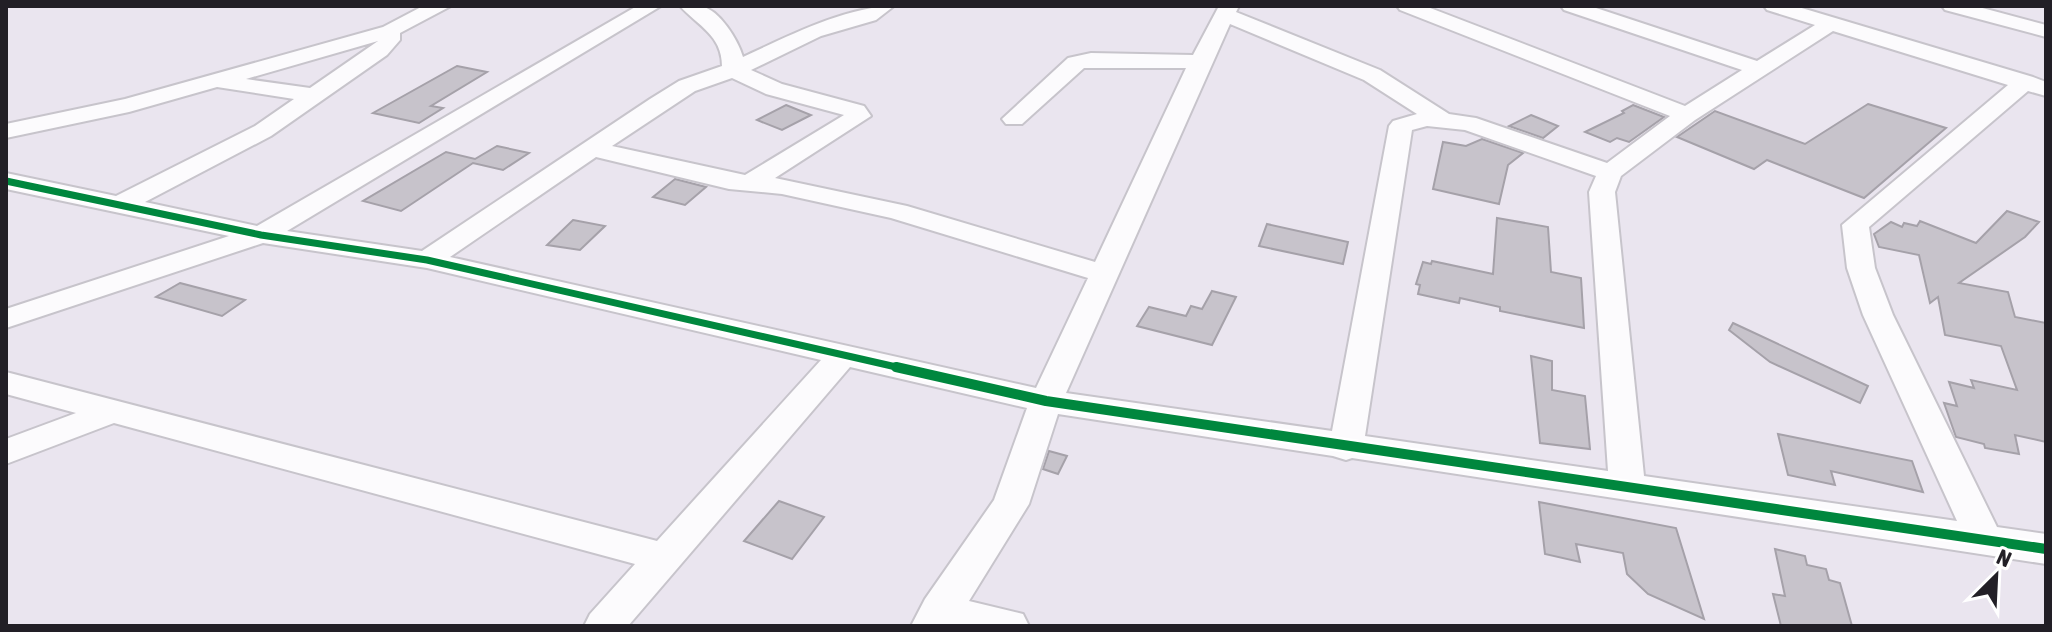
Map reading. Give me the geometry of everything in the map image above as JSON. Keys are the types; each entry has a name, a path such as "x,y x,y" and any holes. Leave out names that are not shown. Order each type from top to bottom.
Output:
{"street":[{"path":"6,131 129,105 390,31 415,16 441,6"},
{"path":"6,319 261,235 651,6"},
{"path":"427,260 687,86 733,70 814,32 869,16 884,6"},
{"path":"1407,6 1687,115"},
{"path":"1571,6 1759,69"},
{"path":"1774,6 2036,85"},
{"path":"1952,6 2046,31"},
{"path":"702,8 715,23 734,59 733,70"},
{"path":"1009,626 935,619 1011,504 1046,401 1200,62 1227,11 1372,75 1441,119"},
{"path":"1627,487 1602,192 1610,172 1687,115 1830,24"},
{"path":"118,206 263,131 380,51 390,40 390,31"},
{"path":"1014,119 1076,63 1091,59 1200,62"},
{"path":"733,70 774,89 856,111 859,116 749,183"},
{"path":"210,80 316,96"},
{"path":"1984,540 1878,315 1861,268 1855,225 2036,85"},
{"path":"1346,448 1401,126 1426,119 1468,123 1610,172"},
{"path":"593,149 729,181 782,186 898,212 1103,273"},
{"path":"6,181 261,235 427,260 1046,401 1346,448 2046,549"},
{"path":"604,626 844,354"},
{"path":"6,383 663,557"},
{"path":"6,452 113,411"}],"building":[{"path":"457,66 487,72 431,106 443,108 419,123 373,113"},
{"path":"1868,104 1946,128 1864,198 1767,160 1754,169 1677,137 1715,111 1805,144"},
{"path":"786,105 811,115 782,130 757,120"},
{"path":"1633,105 1664,117 1629,142 1617,138 1610,142 1585,132 1624,113 1622,111"},
{"path":"1531,115 1558,126 1543,138 1509,126"},
{"path":"1482,139 1523,153 1508,165 1499,204 1433,189 1443,142 1466,146"},
{"path":"497,146 529,153 503,170 473,163 401,211 363,201 446,152 475,159"},
{"path":"675,179 706,187 685,205 653,197"},
{"path":"2007,211 2039,222 2025,237 1959,283 2008,292 2015,317 2046,323 2046,442 2015,435 2019,454 1985,448 1984,444 1956,437 1944,403 1957,406 1949,382 1974,388 1971,380 2017,390 2001,346 1945,335 1938,297 1930,303 1919,255 1879,247 1874,234 1891,222 1902,227 1904,223 1917,226 1920,221 1976,243"},
{"path":"1497,218 1548,227 1551,272 1581,278 1584,328 1500,311 1500,307 1460,298 1459,303 1418,294 1420,285 1416,284 1423,262 1431,264 1432,261 1493,274"},
{"path":"573,220 605,226 580,250 547,245"},
{"path":"1267,224 1348,242 1343,264 1259,246"},
{"path":"180,283 245,300 222,316 156,297"},
{"path":"1212,291 1236,297 1212,345 1137,326 1149,307 1186,316 1191,306 1202,309"},
{"path":"1733,323 1868,386 1860,403 1770,362 1729,330"},
{"path":"1531,356 1552,361 1552,390 1585,396 1590,449 1540,443"},
{"path":"1778,434 1912,461 1923,492 1831,471 1835,485 1788,475"},
{"path":"1049,451 1067,456 1058,474 1043,469"},
{"path":"779,501 824,517 792,559 744,541"},
{"path":"1539,502 1676,528 1704,619 1648,594 1627,574 1623,553 1576,544 1580,562 1545,554"},
{"path":"1775,549 1805,556 1807,565 1826,569 1829,580 1840,583 1852,626 1781,626 1773,594 1785,596"}],"cycle path":[{"path":"6,181 261,235 427,260 1046,401 2046,549"}]}
